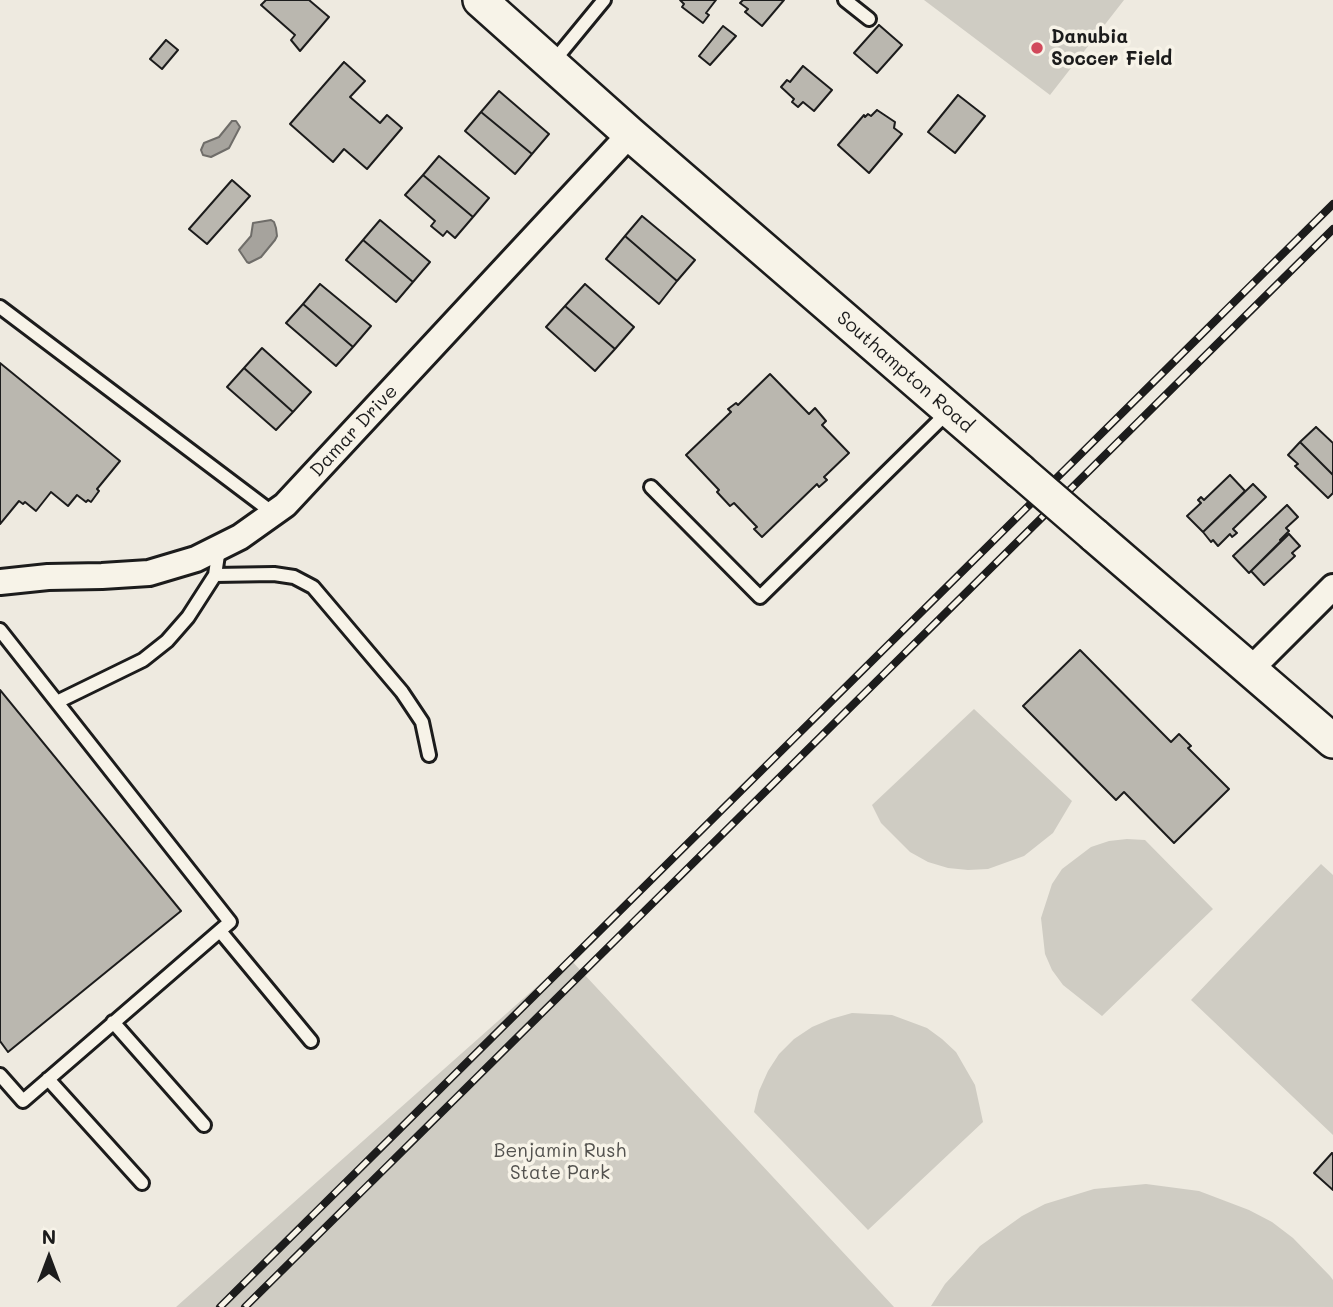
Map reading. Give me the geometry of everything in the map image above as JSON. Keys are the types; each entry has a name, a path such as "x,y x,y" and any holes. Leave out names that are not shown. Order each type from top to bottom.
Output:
{"street":[{"name":"Southampton Road","path":"480,0 630,134 1333,741"},
{"name":"Damar Drive","path":"0,582 149,573 196,559 219,548 240,537 285,505 630,134"},
{"path":"1251,669 1333,587"}],"lane":[{"path":"552,64 604,0"},
{"path":"845,0 869,19"},
{"path":"0,307 273,513"},
{"path":"651,487 760,597 950,410"},
{"path":"57,702 143,660 167,641 188,617 215,575 219,548"},
{"path":"215,575 274,574 294,577 313,587 422,722 429,755"},
{"path":"0,630 230,922 23,1101 0,1075"},
{"path":"220,930 311,1041"},
{"path":"113,1022 204,1125"},
{"path":"48,1079 142,1183"}],"green space":[{"name":"Danubia Soccer Field","path":"924,0 1124,0 1050,95"},
{"path":"974,709 1072,801 1053,833 1024,856 988,869 948,868 928,862 910,852 881,823 872,805"},
{"path":"1127,839 1145,840 1213,909 1102,1016 1063,985 1052,970 1045,954 1041,918 1052,884 1062,869 1091,847"},
{"path":"1321,864 1333,875 1333,1135 1191,1000"},
{"name":"Benjamin Rush State Park","path":"569,958 894,1307 176,1307"},
{"path":"852,1013 892,1015 927,1028 942,1039 956,1052 975,1085 983,1122 868,1230 754,1112 759,1091 779,1054 794,1039 812,1027"},
{"path":"1146,1184 1199,1191 1272,1222 1293,1238 1333,1280 1333,1307 931,1306 945,1284 980,1246 1022,1216 1045,1204 1094,1189"}],"shaded area":[{"path":"232,121 236,121 240,127 229,148 211,157 203,155 201,150 204,143 219,137"},
{"path":"271,220 276,228 275,240 261,257 247,262 239,250 251,236 253,223"}],"building":[{"path":"266,0 309,0 329,17 300,51 291,40 295,35 261,5"},
{"path":"680,0 716,0 706,13 709,15 703,23 682,7 684,4"},
{"path":"743,0 784,0 762,26 745,12 748,9 740,3"},
{"path":"879,25 902,45 877,73 854,53"},
{"path":"723,26 736,36 710,65 699,56"},
{"path":"166,40 178,50 162,69 150,59"},
{"path":"344,62 365,81 350,97 380,123 387,115 402,128 367,169 344,149 333,162 290,124"},
{"path":"803,66 832,90 814,111 803,102 798,107 792,102 794,99 781,87 787,80 790,82"},
{"path":"499,91 549,134 532,154 481,112"},
{"path":"958,95 985,116 955,153 928,132"},
{"path":"877,110 895,122 894,128 902,134 869,173 838,145 864,115 871,116"},
{"path":"481,112 532,154 515,174 465,131"},
{"path":"439,156 489,198 473,217 423,175"},
{"path":"423,175 473,217 455,238 447,231 443,236 431,226 435,221 405,195"},
{"path":"232,180 250,196 207,244 189,229"},
{"path":"642,216 695,260 677,281 625,236"},
{"path":"380,220 430,262 413,282 363,240"},
{"path":"625,236 677,281 659,304 606,259"},
{"path":"363,240 413,282 396,302 346,260"},
{"path":"320,284 371,326 353,347 303,304"},
{"path":"585,284 634,327 615,349 565,306"},
{"path":"303,304 353,347 336,366 286,323"},
{"path":"565,306 615,349 595,371 546,327"},
{"path":"262,348 311,392 293,412 244,368"},
{"path":"0,363 120,461 97,489 99,491 91,502 86,502 77,495 68,506 51,492 36,511 25,502 23,504 19,501 0,524"},
{"path":"244,368 293,412 276,430 227,387"},
{"path":"770,374 809,414 815,408 826,421 822,425 849,453 824,477 827,480 819,487 817,484 762,537 754,529 757,527 734,503 730,506 717,492 719,490 686,455 731,412 728,409 736,403 738,405"},
{"path":"1316,427 1333,443 1333,475 1300,442"},
{"path":"1300,442 1333,475 1333,493 1328,498 1295,466 1298,464 1288,455"},
{"path":"1230,475 1245,491 1203,532 1187,516 1201,503 1198,500 1201,497 1204,500"},
{"path":"1253,484 1266,497 1233,529 1237,533 1232,537 1230,534 1218,546 1213,540 1211,542 1203,532"},
{"path":"1287,505 1298,517 1286,528 1289,531 1281,541 1249,573 1233,556"},
{"path":"1289,534 1300,546 1292,553 1295,556 1264,585 1251,571"},
{"path":"1080,650 1171,742 1179,734 1191,746 1188,748 1229,789 1174,843 1124,792 1116,800 1023,706"},
{"path":"0,690 181,911 8,1052 0,1041"},
{"path":"1333,1154 1333,1190 1314,1173"}],"railway":[{"path":"220,1307 1333,204"},
{"path":"245,1307 1333,229"}],"place":[{"name":"Danubia Soccer Field","path":"1037,48"}]}
